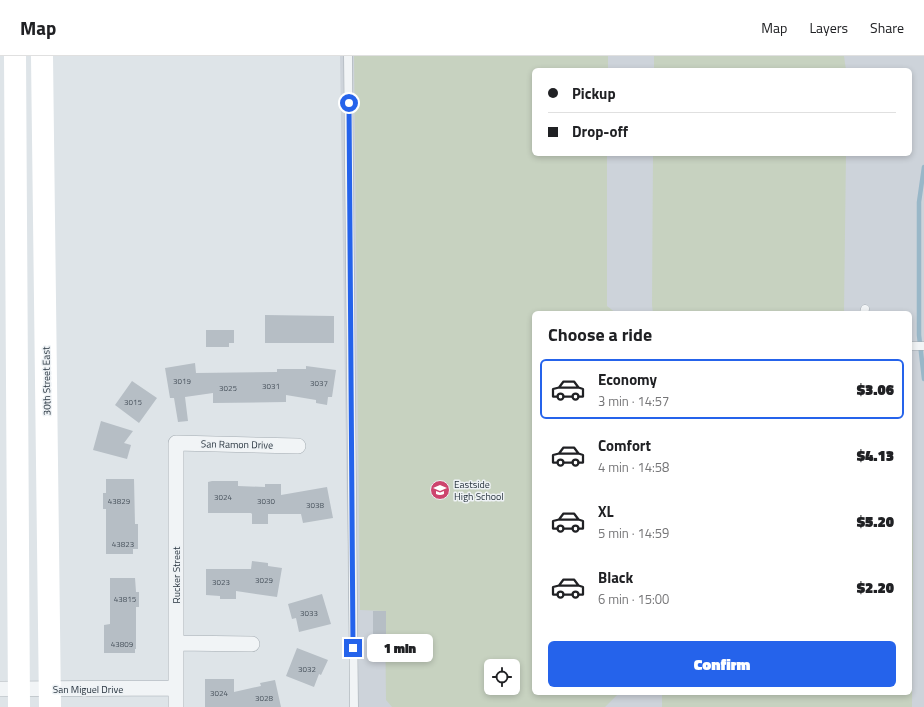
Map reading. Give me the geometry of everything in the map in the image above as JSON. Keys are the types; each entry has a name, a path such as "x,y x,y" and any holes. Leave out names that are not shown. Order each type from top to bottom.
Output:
{"main road":[{"path":"13,695 16,56"},
{"name":"30th Street East","path":"42,56 50,698"}],"street":[{"name":"San Ramon Drive","path":"176,442 298,446"},
{"name":"Rucker Street","path":"176,442 176,707"},
{"path":"176,643 252,644"},
{"name":"San Miguel Drive","path":"13,695 50,698 176,688"}],"lane":[{"path":"348,56 354,707"},
{"path":"912,346 924,346"}],"shaded area":[{"name":"Eastside High School","path":"340,56 924,56 924,707 350,707"}],"green space":[{"name":"Eastside High School","path":"354,56 608,56 608,68 532,68 532,156 607,156 607,306 613,311 532,311 532,695 617,695 605,707 392,707 386,700 385,611 360,610"},
{"path":"654,56 844,56 846,68 654,68"},
{"path":"653,156 846,156 844,311 653,311"},
{"path":"912,492 913,553 912,707 662,707 662,695 912,695"}],"building":[{"path":"265,315 334,316 334,343 265,343"},
{"path":"206,330 234,330 234,343 229,343 229,347 206,347"},
{"path":"195,363 196,373 277,372 277,369 306,369 306,366 336,370 332,397 328,397 327,405 316,403 316,400 286,395 286,402 213,403 213,393 185,397 188,421 178,422 174,398 170,398 165,368"},
{"path":"132,381 157,398 139,423 115,405"},
{"path":"101,421 133,431 124,443 131,445 127,459 93,450"},
{"path":"106,479 134,479 135,524 138,524 138,549 133,549 133,554 106,554 106,509 103,509 103,493 106,493"},
{"path":"238,481 238,486 265,487 265,484 281,484 281,495 327,487 333,518 303,523 301,514 268,514 268,524 252,524 251,513 208,513 208,482"},
{"path":"252,561 268,563 268,566 282,568 277,597 236,591 236,599 220,599 220,596 206,595 206,569 251,569"},
{"path":"110,578 135,578 136,592 139,592 139,607 136,607 135,653 104,653 104,625 110,624"},
{"path":"322,594 331,624 299,632 296,618 292,619 288,604"},
{"path":"373,611 386,611 386,639 373,639"},
{"path":"297,648 328,660 321,675 319,674 314,687 286,676"},
{"path":"205,679 234,679 234,692 261,686 260,683 275,680 281,707 205,707"}],"waterway":[{"path":"924,167 919,202 919,335 924,379"}],"place":[{"name":"Eastside High School","path":"440,490"}],"route":[{"path":"349,103 353,648"}]}
